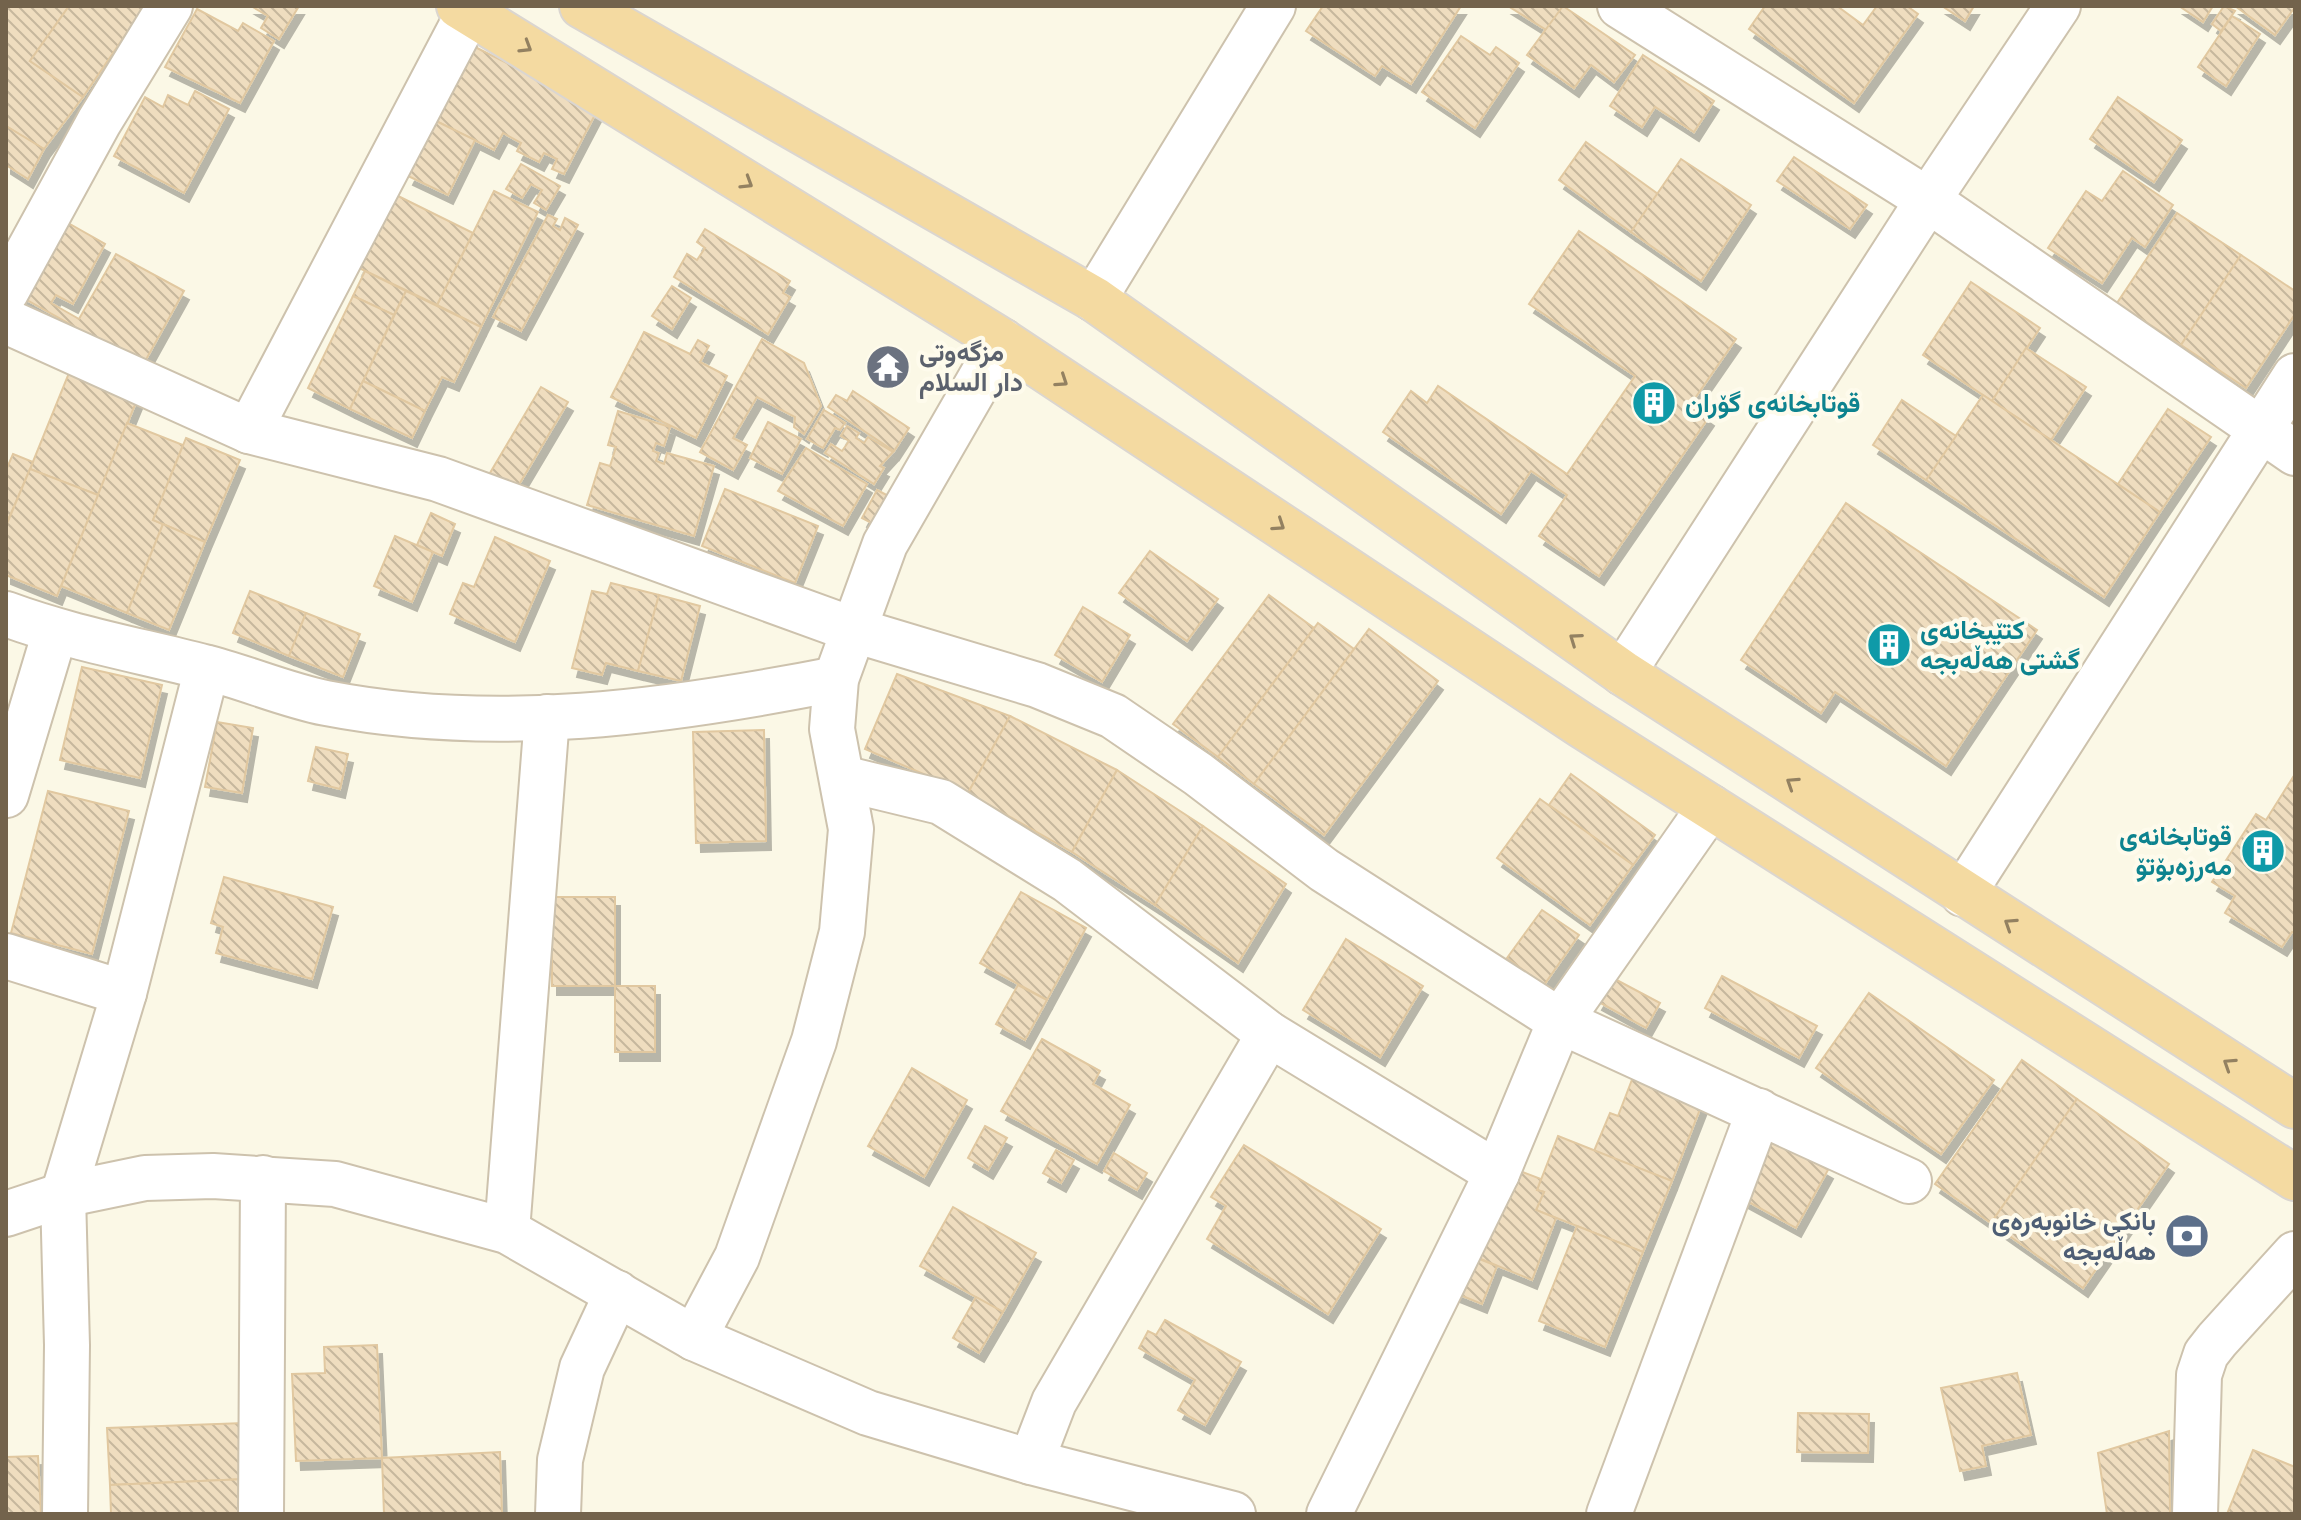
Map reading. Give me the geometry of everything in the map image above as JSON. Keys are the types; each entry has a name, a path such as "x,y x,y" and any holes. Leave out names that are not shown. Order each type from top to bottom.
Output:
{"highway":[{"path":"582,6 1094,299 1623,673 2295,1106"},
{"path":"464,9 1002,341 1581,725 2295,1178"}],"street":[{"path":"6,292 99,122 170,6"},
{"path":"1094,299 1273,6"},
{"path":"1620,6 1928,200 2278,442"},
{"path":"1623,673 1928,200 2058,6"},
{"path":"249,431 464,9"},
{"path":"6,321 249,431 438,479 854,630 1037,685 1113,716 1198,774 1324,870 1560,1021 1909,1181"},
{"path":"694,1338 737,1257 814,1041 842,932 851,829 832,729 836,679 885,544 1002,341"},
{"path":"1963,894 2278,442 2295,376"},
{"path":"6,614 55,632 207,668 325,702 450,719 618,715 743,697 836,679"},
{"path":"6,795 55,632"},
{"path":"65,1514 67,1345 63,1195 124,993 207,668"},
{"path":"507,1231 547,717"},
{"path":"842,778 941,802 1067,880 1269,1034 1497,1173"},
{"path":"1329,1514 1497,1173 1560,1021 1710,807"},
{"path":"6,956 124,993"},
{"path":"1031,1462 1054,1402 1269,1034"},
{"path":"1609,1514 1759,1111"},
{"path":"6,1214 63,1195 145,1178 263,1178 335,1184 507,1231 694,1338 868,1413 1031,1462 1233,1514"},
{"path":"261,1514 263,1178"},
{"path":"2195,1514 2199,1375 2206,1354 2295,1254"},
{"path":"558,1514 560,1460 582,1368 617,1293"}],"building":[{"path":"6,6 69,6 30,61 83,97 44,149 6,126"},
{"path":"69,6 145,6 83,97 30,61"},
{"path":"251,6 299,6 279,39 261,28 268,16"},
{"path":"1323,6 1461,6 1411,84 1382,66 1375,76 1306,31"},
{"path":"1508,6 1563,6 1548,31"},
{"path":"1563,6 1635,55 1614,82 1591,65 1574,88 1527,55"},
{"path":"1765,6 1837,6 1863,25 1877,6 1907,6 1918,14 1854,103 1749,29"},
{"path":"1942,6 1974,6 1965,21"},
{"path":"2179,6 2213,6 2203,22"},
{"path":"2224,6 2235,11 2221,31 2212,24"},
{"path":"2235,6 2295,6 2295,7 2275,35"},
{"path":"197,9 238,31 243,23 274,41 240,103 165,67"},
{"path":"2232,16 2260,34 2226,86 2198,67"},
{"path":"1461,36 1490,55 1496,47 1519,63 1475,128 1422,92"},
{"path":"475,47 598,109 564,174 552,169 557,159 544,153 539,162 517,151 521,143 503,133 494,150 436,121"},
{"path":"1643,55 1714,101 1694,132 1655,107 1642,127 1610,106"},
{"path":"195,91 229,109 184,193 114,156 145,97 163,107 168,95 188,105"},
{"path":"2118,97 2182,140 2154,182 2090,139"},
{"path":"436,121 475,140 448,195 408,176"},
{"path":"6,126 44,149 28,179 6,165"},
{"path":"1586,142 1658,194 1631,232 1559,180"},
{"path":"1794,157 1867,205 1850,229 1777,181"},
{"path":"1681,159 1751,205 1701,281 1631,232"},
{"path":"521,164 560,186 546,210 534,203 542,190 531,184 522,198 506,189"},
{"path":"2123,171 2173,205 2145,247 2132,238 2102,283 2048,248 2086,191 2102,201"},
{"path":"494,191 538,212 481,327 437,305"},
{"path":"394,194 473,233 437,305 357,267"},
{"path":"2177,213 2241,255 2181,345 2117,303"},
{"path":"54,215 105,244 73,304 56,295 51,303 79,319 116,254 184,291 143,365 11,291"},
{"path":"548,215 557,219 553,226 560,230 565,218 578,225 521,331 493,317"},
{"path":"705,229 790,281 783,293 790,297 768,334 674,277 687,254 697,260 705,248 697,242"},
{"name":"قوتابخانەی گۆران","path":"1579,231 1736,339 1691,404 1709,417 1599,576 1539,536 1567,495 1531,471 1501,514 1383,432 1411,391 1427,403 1438,386 1567,474 1635,376 1529,304"},
{"path":"2241,255 2295,291 2295,314 2246,388 2181,345"},
{"path":"365,271 406,291 394,315 353,296"},
{"path":"1971,282 2040,328 1992,401 1923,355"},
{"path":"672,286 691,298 672,329 652,316"},
{"path":"406,291 481,327 454,382 442,377 425,411 363,381"},
{"path":"353,296 394,315 350,409 308,388"},
{"path":"644,332 690,354 698,340 709,346 700,362 727,376 696,438 611,397"},
{"path":"762,339 804,363 821,406 804,434 794,427 795,417 757,397 733,438 747,445 733,470 700,452"},
{"path":"2026,348 2086,387 2051,440 1992,401"},
{"path":"71,368 139,395 98,495 30,469"},
{"path":"363,381 425,411 412,438 350,409"},
{"path":"541,387 568,402 517,488 490,473"},
{"path":"853,391 909,428 894,451 828,407 836,395 847,401"},
{"path":"1983,395 2160,512 2104,597 1926,480"},
{"path":"1902,400 1956,436 1926,480 1873,445"},
{"path":"2168,409 2211,437 2160,512 2118,484"},
{"path":"824,410 845,423 840,430 835,428 823,448 807,439"},
{"path":"618,411 670,427 664,446 656,443 653,451 659,453 656,461 664,464 667,453 714,466 694,536 587,505 600,463 610,466 616,447 608,445"},
{"path":"768,422 801,439 782,474 750,458"},
{"path":"127,423 183,445 153,520 163,524 127,613 61,586"},
{"path":"847,426 859,433 856,438 864,443 868,437 893,452 880,466 884,468 874,484 825,453 831,444 842,451 849,441 841,436"},
{"path":"186,438 240,460 205,542 153,520"},
{"path":"806,448 867,484 843,526 778,491"},
{"path":"13,454 33,462 9,518 6,516 6,470"},
{"path":"30,469 98,495 57,596 6,575 6,526"},
{"path":"725,489 818,526 795,583 702,546"},
{"path":"877,490 896,500 881,528 862,518"},
{"name":"کتێبخانەی گشتی هەڵەبجە","path":"1846,503 2037,630 1946,766 1835,692 1821,713 1741,660"},
{"path":"431,513 455,524 442,556 417,545"},
{"path":"163,524 205,542 169,630 127,613"},
{"path":"395,536 433,552 412,602 374,586"},
{"path":"495,537 550,561 515,642 450,614 463,583 474,587"},
{"path":"1150,551 1218,599 1187,641 1119,593"},
{"path":"611,583 659,595 638,671 606,663 602,675 572,668 592,591 607,594"},
{"path":"250,591 306,613 289,656 233,633"},
{"path":"659,595 700,606 681,681 638,671"},
{"path":"1269,595 1314,628 1218,757 1173,724"},
{"path":"1083,607 1130,635 1102,682 1055,655"},
{"path":"306,613 360,634 343,677 289,656"},
{"path":"1318,623 1354,649 1254,784 1218,757"},
{"path":"1369,629 1438,681 1324,835 1254,784"},
{"path":"82,667 162,685 140,778 60,760"},
{"path":"897,674 1010,716 968,793 865,749"},
{"path":"1010,716 1117,770 1072,852 968,793"},
{"path":"217,722 253,728 242,793 205,787"},
{"path":"764,730 766,841 696,843 693,732"},
{"path":"316,747 348,754 340,789 308,781"},
{"path":"1117,770 1203,826 1155,905 1072,852"},
{"path":"1571,774 1655,835 1633,865 1549,805"},
{"name":"قوتابخانەی مەرزەبۆتۆ","path":"2295,774 2295,933 2292,932 2282,947 2225,913 2235,896 2212,882 2256,814 2266,820"},
{"path":"48,791 129,811 92,954 11,933"},
{"path":"1540,799 1633,865 1590,925 1497,858"},
{"path":"1203,826 1286,884 1238,963 1155,905"},
{"path":"224,877 333,907 312,979 216,953 223,927 211,923"},
{"path":"1021,892 1086,928 1047,1000 980,963"},
{"path":"552,897 615,897 615,986 552,986"},
{"path":"1542,910 1579,935 1544,985 1507,958"},
{"path":"1346,939 1423,986 1380,1057 1303,1010"},
{"path":"1722,976 1817,1026 1799,1058 1705,1008"},
{"path":"1611,977 1660,1003 1646,1028 1597,1001"},
{"path":"1018,985 1047,1000 1025,1040 996,1024"},
{"path":"615,986 655,986 655,1052 615,1052"},
{"path":"1869,993 1994,1080 1941,1154 1816,1068"},
{"path":"1042,1039 1100,1071 1093,1084 1130,1105 1097,1164 1001,1111"},
{"path":"2022,1060 2077,1099 1991,1223 1935,1184"},
{"path":"912,1068 967,1100 924,1177 868,1146"},
{"path":"1633,1077 1702,1104 1672,1181 1594,1151 1610,1113 1618,1116"},
{"path":"2077,1099 2169,1164 2083,1288 1991,1223"},
{"path":"985,1126 1007,1138 988,1170 968,1158"},
{"path":"1766,1135 1828,1170 1796,1228 1734,1194"},
{"path":"1558,1136 1672,1181 1643,1252 1536,1210 1544,1192 1537,1190"},
{"path":"1244,1145 1381,1229 1328,1314 1207,1239 1226,1206 1211,1197"},
{"path":"1056,1150 1074,1160 1061,1183 1043,1173"},
{"path":"1114,1153 1147,1173 1137,1190 1104,1171"},
{"path":"1512,1168 1541,1179 1537,1190 1544,1192 1536,1210 1556,1218 1532,1280 1476,1257"},
{"path":"953,1207 1036,1253 1003,1312 920,1266"},
{"path":"1577,1226 1643,1252 1605,1347 1539,1321"},
{"path":"1459,1251 1497,1266 1482,1304 1455,1293"},
{"path":"976,1297 1003,1312 979,1353 953,1338"},
{"path":"1165,1320 1241,1362 1205,1425 1178,1410 1195,1380 1139,1348 1148,1331 1156,1335"},
{"path":"377,1345 382,1458 296,1461 292,1374 325,1373 324,1347"},
{"path":"2017,1373 2031,1435 1982,1446 1986,1466 1960,1471 1941,1388"},
{"path":"1798,1413 1869,1414 1868,1453 1797,1452"},
{"path":"244,1423 246,1479 110,1485 107,1428"},
{"path":"2169,1431 2170,1514 2107,1514 2098,1453"},
{"path":"2253,1450 2295,1467 2295,1514 2227,1514"},
{"path":"500,1452 502,1514 384,1514 382,1458"},
{"path":"38,1456 41,1514 6,1514 6,1457"},
{"path":"246,1479 247,1514 111,1514 110,1485"}],"place":[{"name":"مزگەوتی دار السلام","path":"888,367"},
{"name":"قوتابخانەی گۆران","path":"1654,403"},
{"name":"کتێبخانەی گشتی هەڵەبجە","path":"1889,645"},
{"name":"قوتابخانەی مەرزەبۆتۆ","path":"2263,851"},
{"name":"بانکی خانوبەرەی هەڵەبجە","path":"2187,1236"}]}
